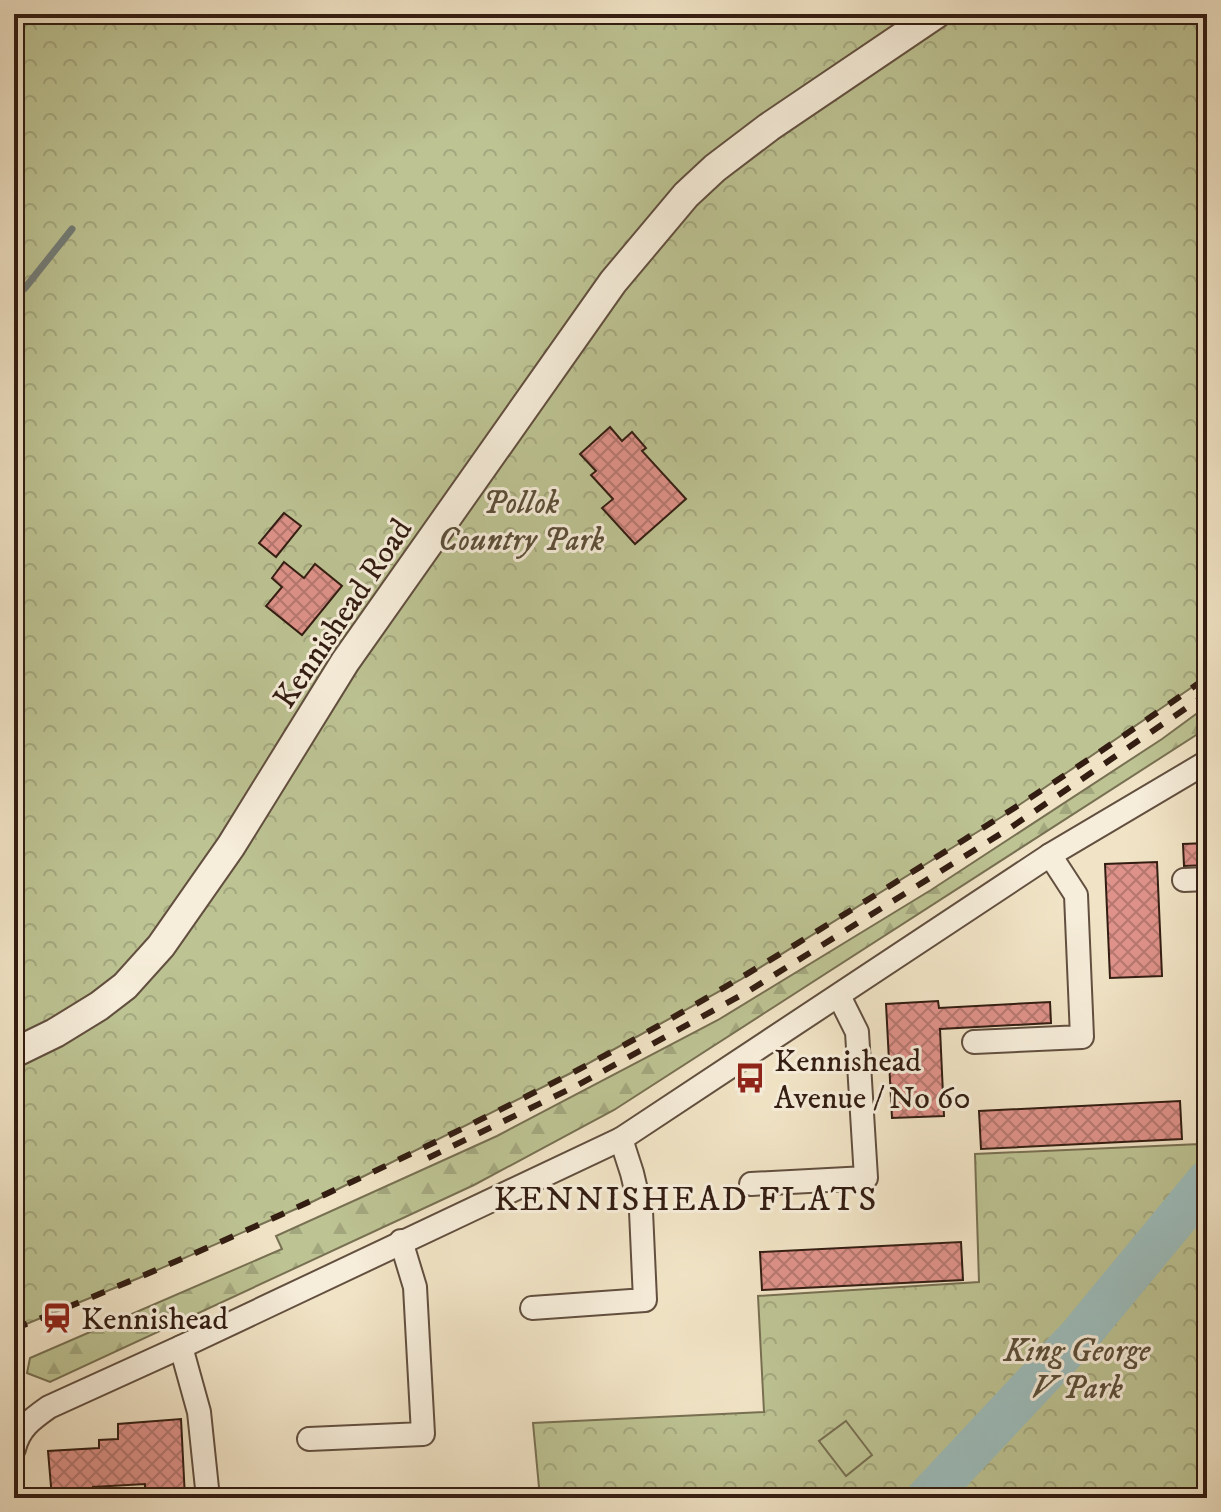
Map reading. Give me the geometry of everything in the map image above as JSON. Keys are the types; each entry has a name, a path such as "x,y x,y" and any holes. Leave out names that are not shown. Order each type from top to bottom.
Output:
{"street":[{"name":"Kennishead Road","path":"14,1053 99,1006 125,986 161,946 231,846 345,662 613,282 686,195 715,168 769,127 936,14"},
{"path":"14,1449 17,1437 29,1421 49,1407 621,1139 1050,855 1207,762"},
{"path":"974,1042 1082,1037 1076,895 1050,855"},
{"path":"1184,880 1207,879"},
{"path":"751,1184 866,1178 857,1032 839,996"},
{"path":"532,1308 645,1300 641,1211 621,1139"},
{"path":"309,1439 423,1434 415,1287 401,1241"},
{"path":"181,1347 199,1412 208,1498"}],"green space":[{"name":"Pollok Country Park","path":"14,14 1207,14 1207,677 1003,816 740,980 569,1074 314,1201 14,1329"},
{"path":"1207,706 1207,728 614,1110 474,1185 50,1382 27,1373 30,1358 282,1249 276,1236 497,1136 718,1020 931,890 1162,739"},
{"name":"King George V Park","path":"1207,1136 1207,1498 540,1498 533,1423 764,1412 758,1296 979,1282 975,1154 1200,1144"},
{"path":"846,1421 872,1455 846,1476 819,1441"}],"building":[{"path":"610,427 622,441 632,432 646,448 642,451 686,499 635,544 602,508 613,499 591,475 596,471 580,454"},
{"path":"284,513 301,526 276,557 259,543"},
{"path":"284,562 304,578 315,564 342,586 302,635 266,606 282,587 272,578"},
{"path":"1207,843 1207,865 1184,866 1183,844"},
{"path":"1157,862 1162,976 1110,978 1105,864"},
{"path":"938,1001 939,1008 1050,1002 1051,1023 940,1029 944,1116 892,1118 886,1004"},
{"path":"1180,1101 1182,1139 981,1149 979,1111"},
{"path":"961,1242 963,1280 762,1290 760,1252"},
{"path":"181,1419 185,1498 145,1498 145,1484 93,1487 94,1498 52,1498 48,1451 99,1448 99,1440 118,1439 118,1424"}],"waterway":[{"path":"14,298 72,229"},
{"path":"927,1498 1080,1335 1207,1181"}],"railway":[{"path":"14,1329 294,1209 432,1144 611,1052 821,929 981,829 1207,677"},
{"path":"428,1158 576,1086 747,992 1010,828 1207,694"}],"place":[{"name":"Kennishead Avenue / No 60","path":"750,1078"},
{"name":"Kennishead","path":"57,1318"}],"district":[{"name":"KENNISHEAD FLATS","path":"686,1198"}]}
